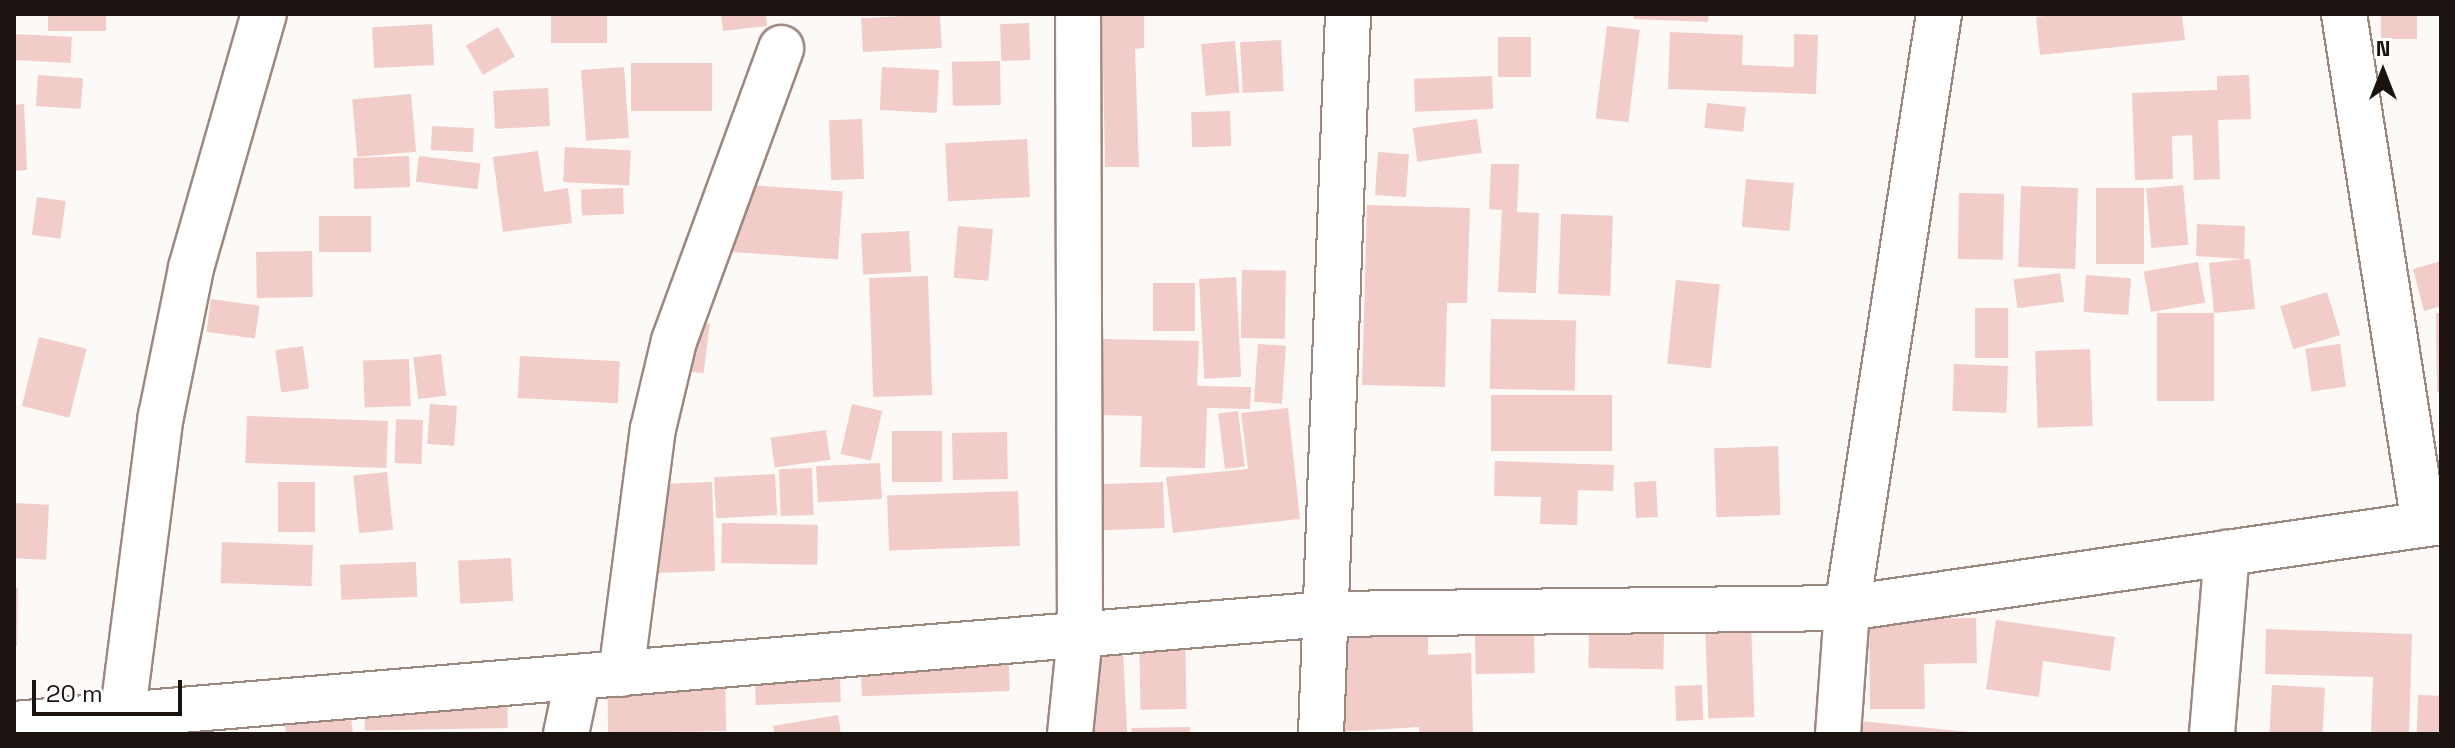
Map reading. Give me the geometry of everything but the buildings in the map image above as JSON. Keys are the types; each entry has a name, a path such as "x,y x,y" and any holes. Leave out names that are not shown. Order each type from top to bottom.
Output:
{"street":[{"path":"120,725 161,416 191,268 264,14"},
{"path":"1070,734 1080,635 1078,14"},
{"path":"1321,734 1348,14"},
{"path":"1838,734 1847,608 1939,14"},
{"path":"14,724 120,725 578,677 1327,614 1847,608 2433,523 2344,14"},
{"path":"621,674 653,429 674,341 781,48"},
{"path":"2212,734 2227,553"},
{"path":"566,734 578,677"}]}
